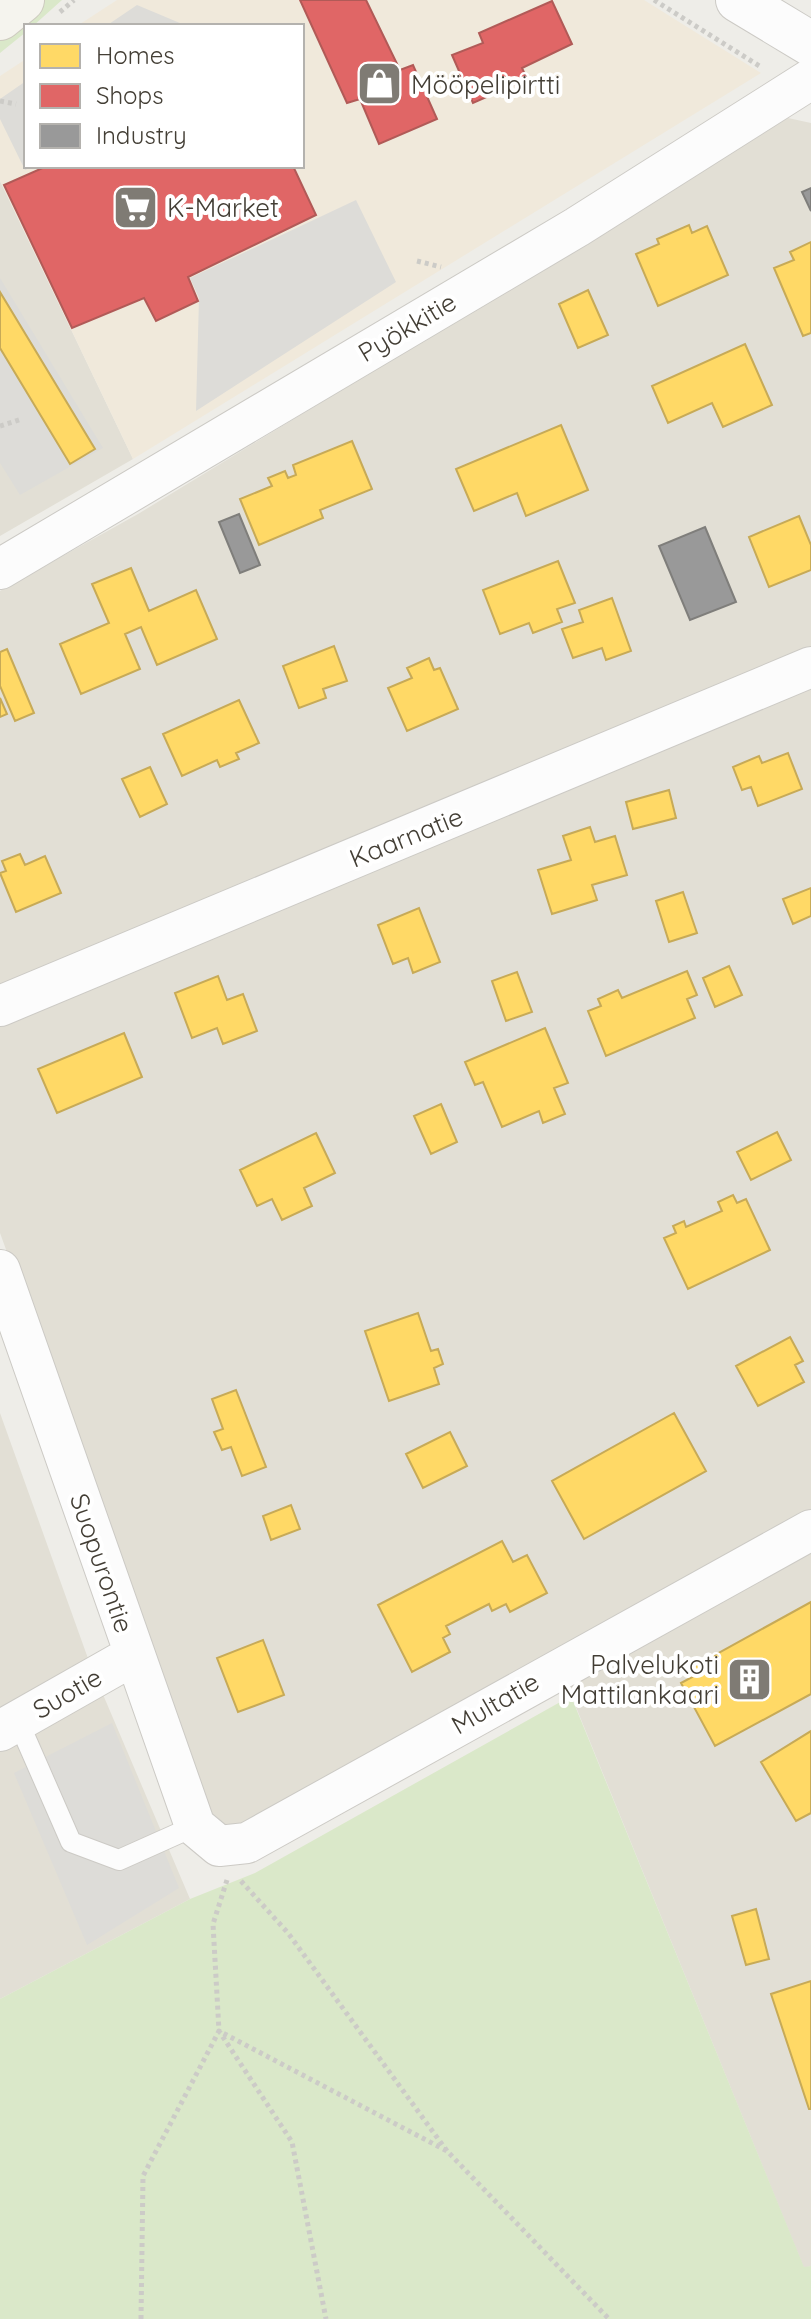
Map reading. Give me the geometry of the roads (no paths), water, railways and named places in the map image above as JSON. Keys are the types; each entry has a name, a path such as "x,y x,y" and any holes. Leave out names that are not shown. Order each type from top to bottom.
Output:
{"main road":[{"path":"0,18 22,0"}],"street":[{"path":"738,0 811,44"},
{"name":"Pyökkitie","path":"0,569 577,227 803,84"},
{"name":"Kaarnatie","path":"0,1006 811,667"},
{"name":"Suopurontie","path":"0,1270 134,1655 207,1836"},
{"name":"Multatie","path":"207,1836 247,1843 811,1530"},
{"name":"Suotie","path":"9,1726 134,1655"}],"lane":[{"path":"9,1726 71,1842 119,1860 207,1836"}],"place":[{"name":"Mööpelipirtti","path":"380,84"},
{"name":"K-Market","path":"136,207"},
{"name":"Palvelukoti Mattilankaari","path":"750,1679"}]}
